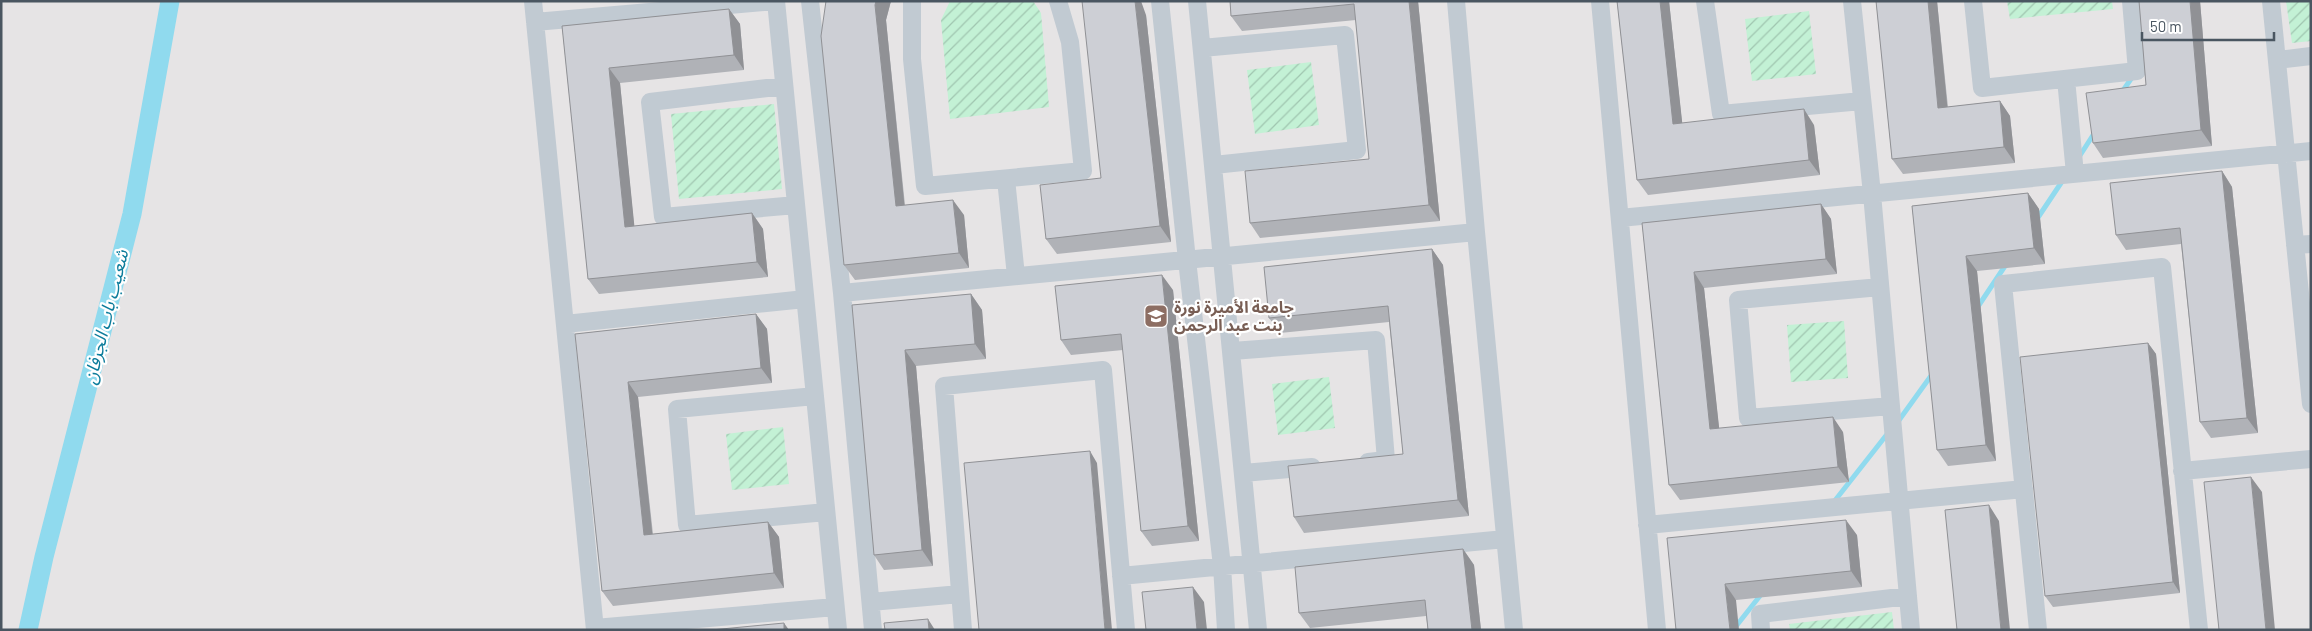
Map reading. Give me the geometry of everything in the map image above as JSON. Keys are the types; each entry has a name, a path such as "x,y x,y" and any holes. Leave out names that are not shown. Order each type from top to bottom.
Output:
{"street":[{"path":"533,1 595,629 835,607"},
{"path":"535,22 775,1 838,630"},
{"path":"810,1 842,293 873,630"},
{"path":"912,1 912,58 925,186 1083,171 1070,42 1058,1"},
{"path":"1160,1 1222,566 1226,630"},
{"path":"1197,1 1258,630"},
{"path":"1456,1 1504,539 1514,630"},
{"path":"1600,1 1657,630"},
{"path":"1705,1 1721,114 1862,101"},
{"path":"1852,1 1872,194 1911,630"},
{"path":"1973,1 1982,88 2137,71 2131,1"},
{"path":"2271,1 2286,153 2303,244 2311,404"},
{"path":"1202,48 1345,35 1357,150 1214,164"},
{"path":"2277,60 2311,56"},
{"path":"2066,79 2075,174"},
{"path":"784,86 650,102 663,217 796,205"},
{"path":"1620,218 2311,151"},
{"path":"1006,179 1016,276"},
{"path":"842,293 1476,232"},
{"path":"2038,630 2003,284 2162,267 2199,630"},
{"path":"1880,287 1738,300 1748,418 1891,406"},
{"path":"565,324 805,299"},
{"path":"1232,351 1376,340 1386,460 1348,464"},
{"path":"963,630 944,386 1104,370 1126,630"},
{"path":"815,396 677,409 687,525 826,512"},
{"path":"2182,471 2311,459"},
{"path":"1244,473 1329,465"},
{"path":"1648,526 2024,489"},
{"path":"1121,576 1504,539"},
{"path":"871,602 960,594"},
{"path":"1761,630 1760,614 1908,596"}],"shaded area":[{"name":"جامعة الأميرة نورة بنت عبد الرحمن","path":"1,1 2311,1 2311,630 1,630"}],"green space":[{"path":"950,1 1033,1 1041,13 1049,107 950,119 941,20"},
{"path":"2007,1 2112,1 2113,9 2010,19"},
{"path":"2286,1 2311,1 2311,41 2292,43"},
{"path":"1809,11 1816,74 1752,81 1745,19"},
{"path":"1311,62 1319,125 1255,134 1247,70"},
{"path":"774,104 782,189 679,199 671,114"},
{"path":"1844,321 1848,378 1791,382 1787,325"},
{"path":"1329,377 1335,428 1278,435 1272,384"},
{"path":"783,427 789,484 732,490 726,434"},
{"path":"1892,612 1894,630 1790,630 1789,624"}],"building":[{"path":"826,1 876,1 896,206 953,200 959,253 844,265 821,36"},
{"path":"1082,1 1135,1 1160,226 1046,239 1040,185 1101,178"},
{"path":"1230,1 1409,1 1429,205 1250,223 1245,171 1369,159 1354,4 1231,16"},
{"path":"1617,1 1660,1 1673,124 1804,109 1809,160 1637,180"},
{"path":"1876,1 1928,1 1938,108 2000,101 2004,147 1892,159"},
{"path":"2139,1 2190,1 2201,130 2093,143 2086,93 2146,85"},
{"path":"729,9 734,55 609,68 625,227 752,213 757,262 588,279 562,26"},
{"path":"2222,171 2247,418 2200,422 2180,228 2116,235 2110,183"},
{"path":"2028,193 2034,248 1966,256 1986,445 1937,450 1912,206"},
{"path":"1821,204 1826,259 1694,272 1710,429 1833,417 1838,467 1669,485 1642,223"},
{"path":"1432,249 1458,500 1294,517 1288,466 1403,454 1388,306 1269,318 1264,267"},
{"path":"1162,275 1188,526 1141,531 1121,334 1061,340 1055,286"},
{"path":"971,294 975,344 905,350 922,550 874,555 852,305"},
{"path":"756,314 761,368 628,382 644,535 768,522 774,573 602,591 575,334"},
{"path":"2148,343 2173,582 2045,596 2020,357"},
{"path":"1090,451 1105,630 979,630 964,463"},
{"path":"2251,477 2266,630 2219,630 2204,482"},
{"path":"1989,505 2001,630 1957,630 1945,510"},
{"path":"1846,520 1851,571 1725,584 1730,630 1676,630 1667,538"},
{"path":"1463,549 1472,630 1428,630 1425,600 1299,613 1295,567"},
{"path":"1193,587 1197,630 1146,630 1142,592"},
{"path":"928,619 929,630 885,630 884,623"},
{"path":"784,623 784,630 711,630"}],"waterway":[{"name":"شعيب باب الجرفان","path":"28,630 44,557 132,214 170,1"},
{"path":"2122,92 2133,76"},
{"path":"2079,157 2095,132"},
{"path":"2037,219 2063,180"},
{"path":"1977,308 2007,263"},
{"path":"1897,423 1933,373"},
{"path":"1833,503 1888,433"},
{"path":"1733,630 1763,592"}],"place":[{"name":"جامعة الأميرة نورة بنت عبد الرحمن","path":"1156,316"}]}
